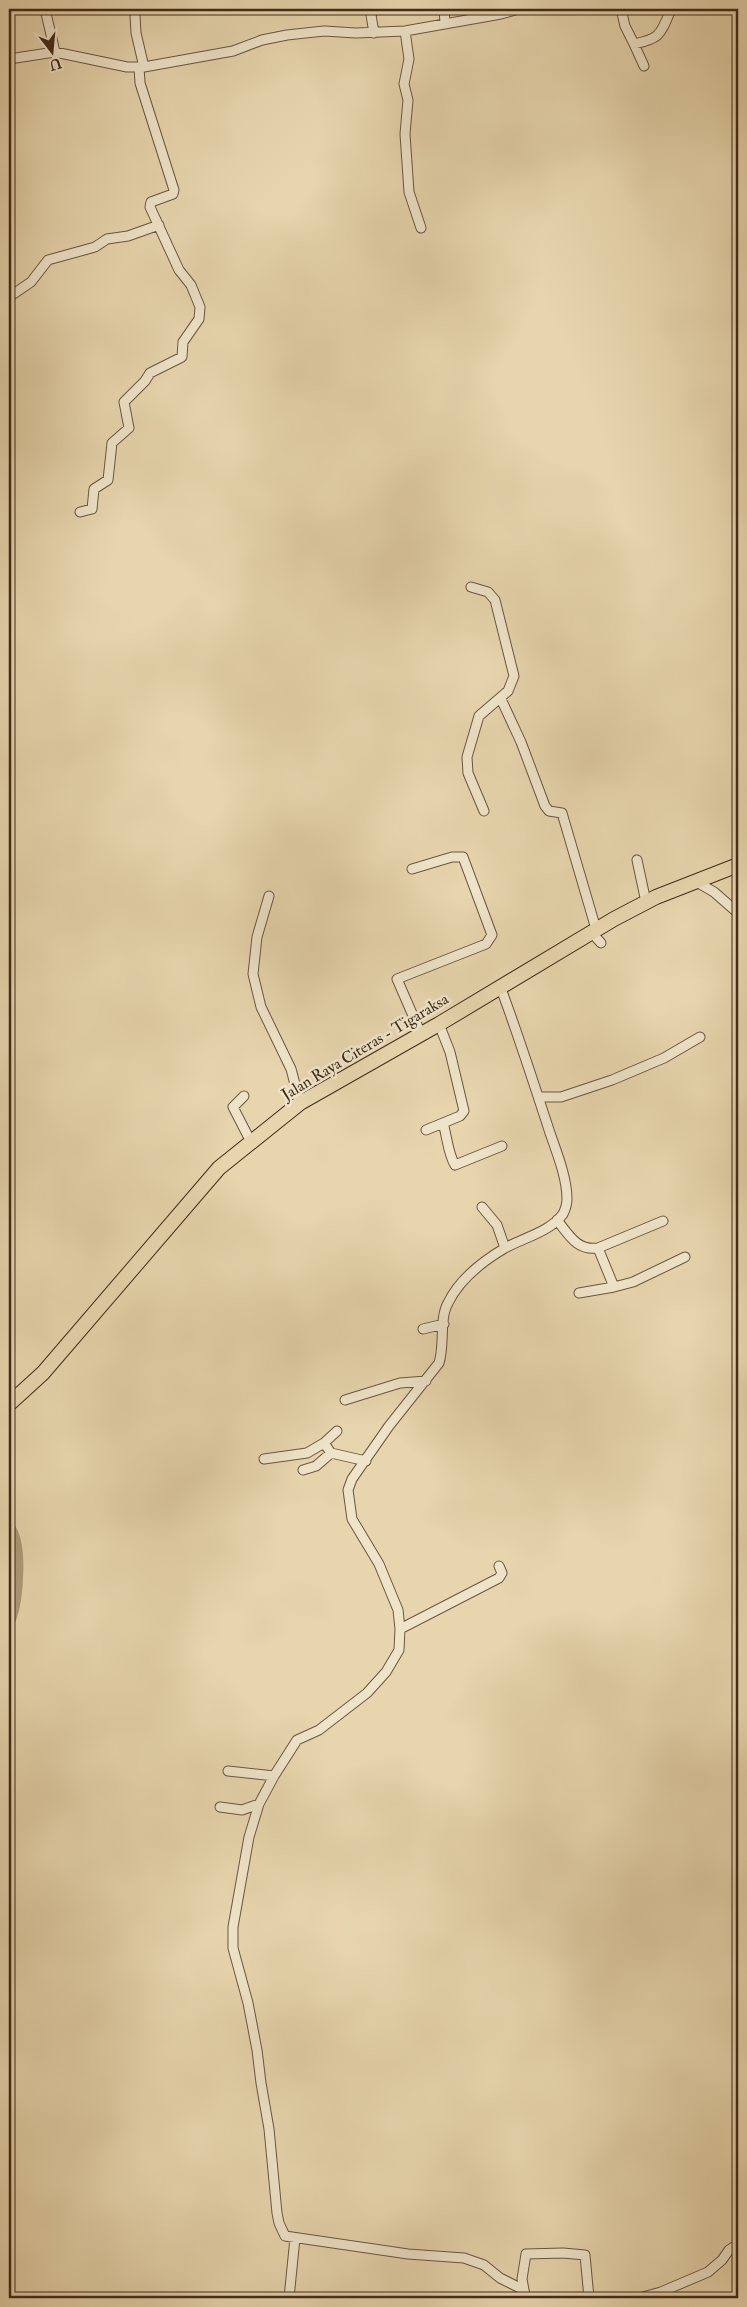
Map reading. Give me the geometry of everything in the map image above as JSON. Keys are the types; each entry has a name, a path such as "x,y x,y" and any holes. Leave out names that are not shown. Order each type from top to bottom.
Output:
{"main road":[{"name":"Jalan Raya Citeras - Tigaraksa","path":"9,1404 43,1373 219,1168 300,1103 439,1024 500,986 596,935 646,902 738,865"}],"street":[{"path":"46,9 55,52"},
{"path":"374,9 371,16 374,33"},
{"path":"444,9 445,23"},
{"path":"9,59 55,52 119,65 142,67 233,51 262,40 287,35 324,31 405,32 445,23 493,16 519,9"},
{"path":"621,9 625,26 644,66"},
{"path":"634,44 652,41 657,38 669,14"},
{"path":"80,512 92,509 94,488 108,480 112,443 129,428 124,402 145,381 150,373 182,358 183,342 199,319 200,306 198,298 179,270 150,204 174,194 174,190 140,83 142,67 135,15"},
{"path":"405,32 409,59 404,76 408,100 405,134 410,192 421,228"},
{"path":"9,297 31,282 48,260 95,246 107,239 128,236 159,225"},
{"path":"471,587 488,592 495,600 514,676 511,688 501,699 479,716 466,756 468,773 484,811"},
{"path":"501,699 521,742 545,806 548,811 562,813 596,935"},
{"path":"412,869 452,857 463,857 492,935 486,944 398,979 421,1034"},
{"path":"637,860 646,902"},
{"path":"695,881 714,892 738,914"},
{"path":"268,896 258,938 253,974 260,1007 290,1069 300,1103"},
{"path":"500,986 556,1151 567,1200 564,1212 557,1220 539,1232 505,1248 476,1269 460,1286 444,1312 440,1363 388,1426 352,1479 348,1490 352,1518 386,1578 398,1610 400,1629 399,1650 386,1672 367,1693 319,1730 296,1740 274,1776 252,1821 233,1927 233,1948 248,2003 257,2050 269,2129 279,2223 285,2236 408,2254 464,2258 484,2265 525,2294"},
{"path":"426,1130 460,1116 464,1111 450,1052 439,1024"},
{"path":"539,1097 561,1097 612,1080 664,1058 700,1037"},
{"path":"244,1096 233,1107 251,1142"},
{"path":"443,1122 454,1164 502,1146"},
{"path":"482,1207 497,1225 505,1248"},
{"path":"557,1220 579,1246 584,1248 598,1248 663,1221"},
{"path":"598,1248 614,1287"},
{"path":"579,1293 614,1287 641,1278 686,1256"},
{"path":"423,1329 444,1324"},
{"path":"346,1400 400,1383 426,1381"},
{"path":"264,1459 307,1452 324,1443 337,1431"},
{"path":"324,1443 331,1453 366,1461"},
{"path":"303,1470 316,1466 331,1453"},
{"path":"400,1629 500,1578 502,1573 499,1566"},
{"path":"228,1771 274,1776"},
{"path":"220,1807 242,1810 259,1804"},
{"path":"289,2298 295,2238"},
{"path":"639,2298 661,2292 708,2272 722,2260 729,2250 738,2244"},
{"path":"525,2294 522,2279 526,2254 563,2253 585,2255 589,2298"}],"waterway":[{"path":"9,1530 15,1548 16,1560 14,1599 9,1618"}]}
